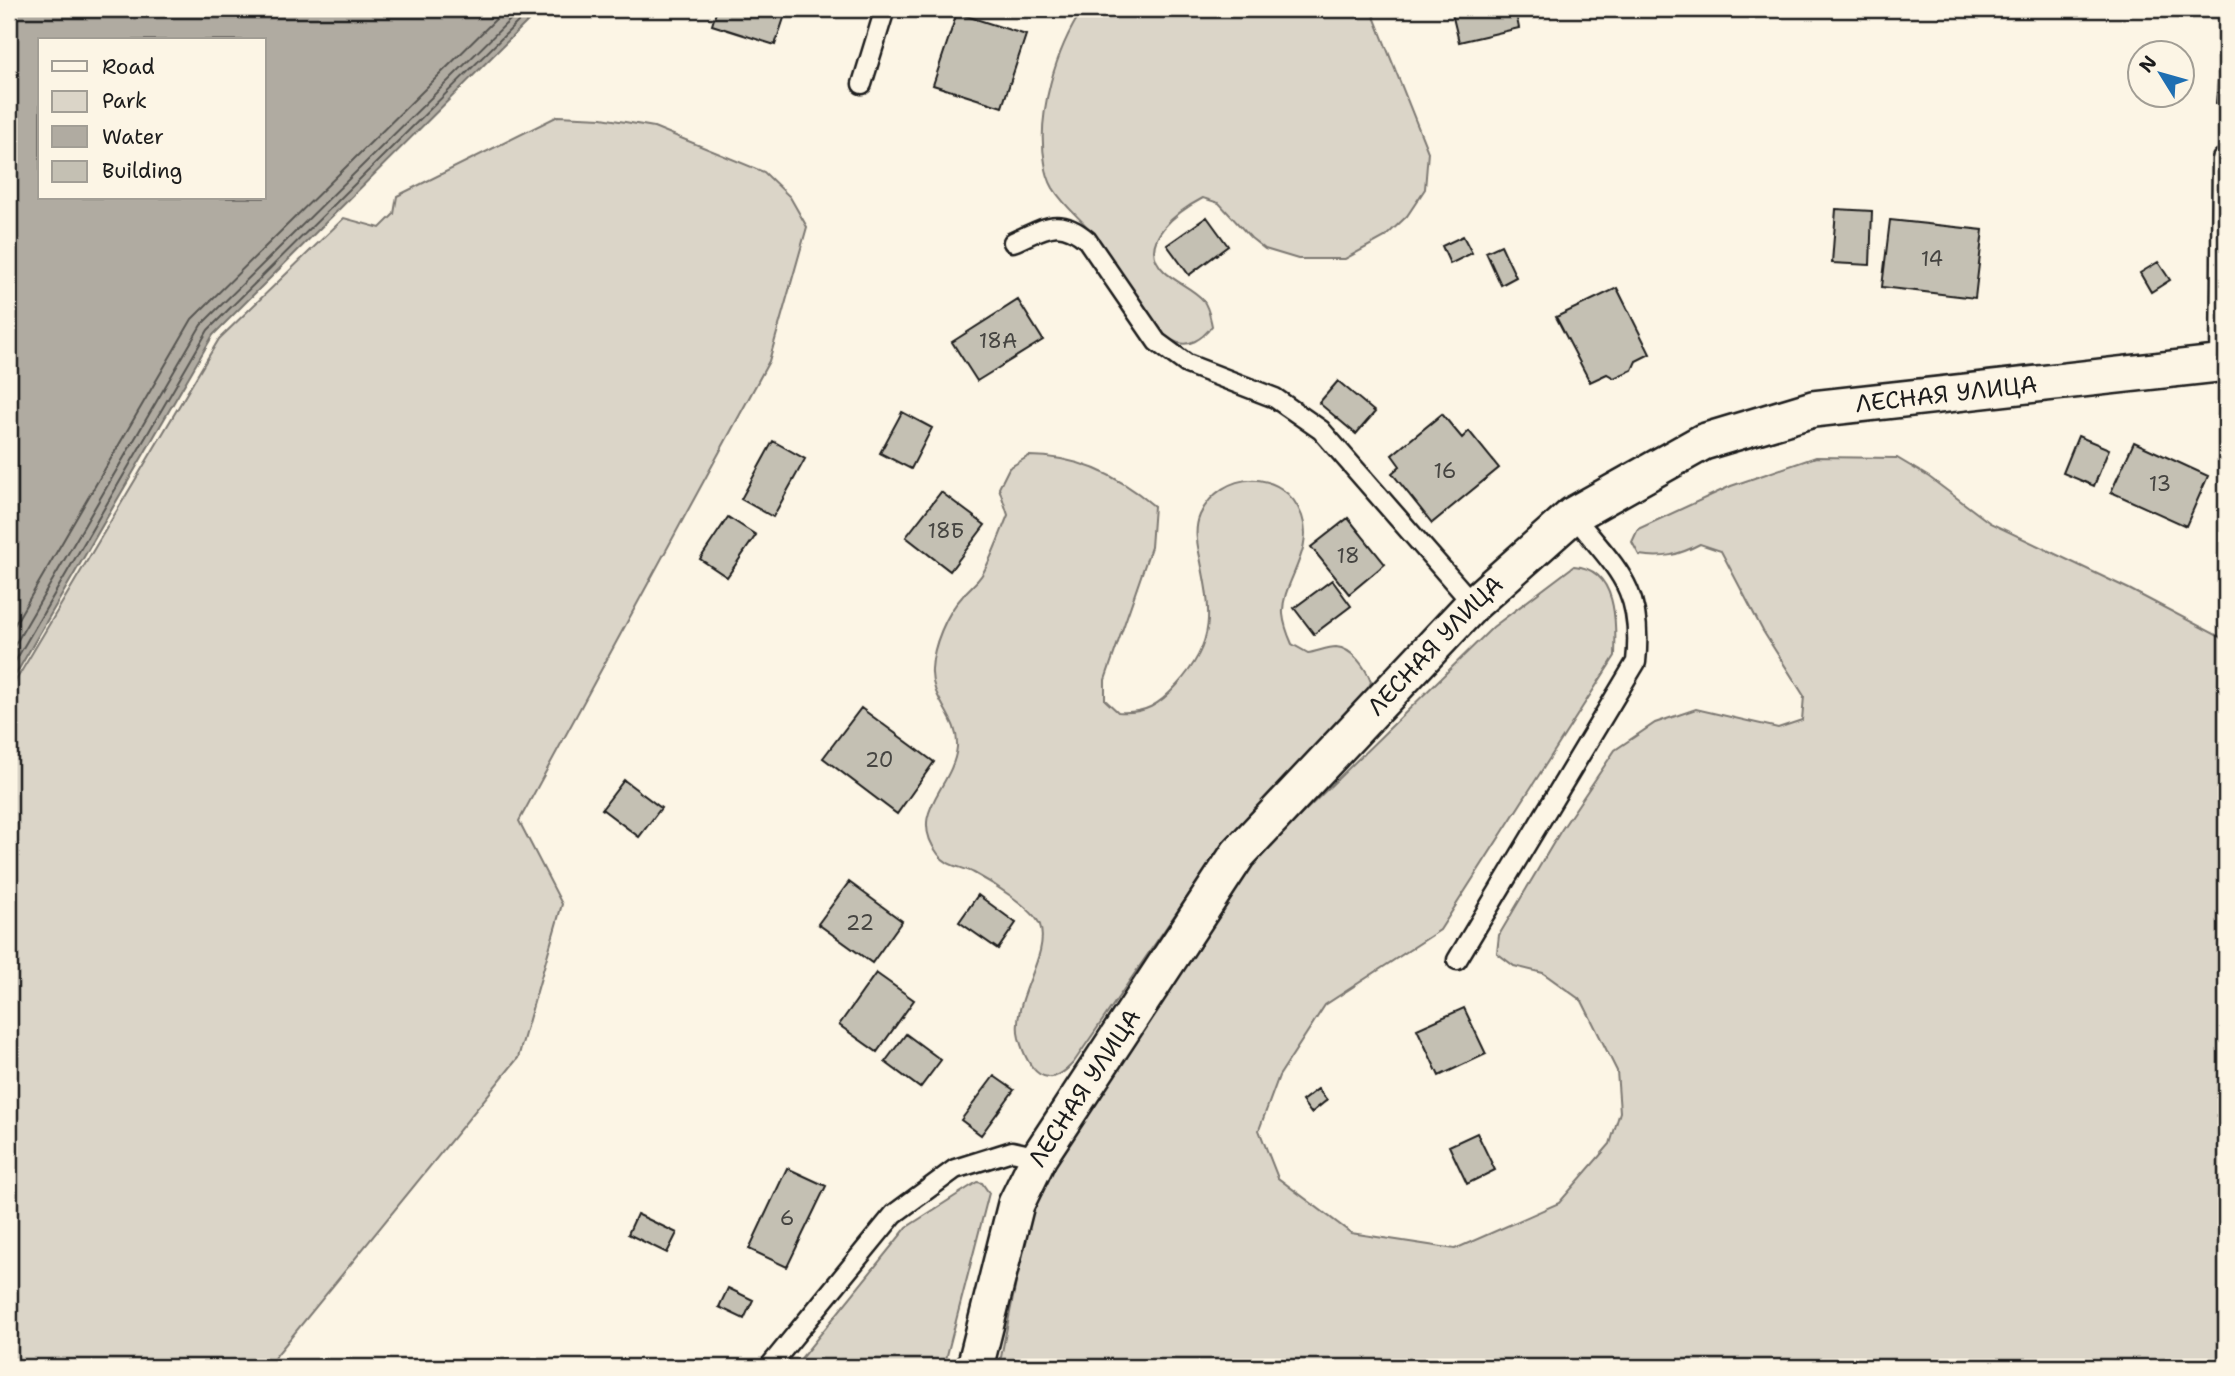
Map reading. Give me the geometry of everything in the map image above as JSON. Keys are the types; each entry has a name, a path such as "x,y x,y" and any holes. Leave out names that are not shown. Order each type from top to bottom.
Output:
{"street":[{"name":"ЛЕСНАЯ УЛИЦА","path":"975,1367 1016,1204 1039,1157 1238,854 1473,604 1573,515 1703,442 1813,410 2223,363"}],"lane":[{"path":"862,83 885,9"},
{"path":"2222,159 2223,363"},
{"path":"1013,242 1057,224 1072,227 1087,240 1157,342 1186,364 1275,398 1321,430 1473,604"},
{"path":"1457,960 1636,662 1639,631 1629,586 1573,515"},
{"path":"769,1367 894,1214 956,1169 966,1165 1012,1151 1039,1157"}],"green space":[{"path":"1083,9 1371,9 1428,152 1425,189 1407,216 1385,237 1345,259 1298,259 1265,249 1251,238 1219,203 1203,198 1193,203 1164,228 1154,249 1156,260 1164,271 1203,300 1212,326 1195,341 1184,344 1172,340 1150,319 1102,244 1057,194 1047,173 1043,124 1050,83 1064,43"},
{"path":"558,116 602,118 654,127 764,172 790,197 807,227 769,361 519,821 562,904 518,1058 267,1367 9,1367 9,692 219,339 344,218 380,228 394,214 397,196"},
{"path":"1029,456 1064,459 1096,469 1126,485 1154,506 1151,547 1105,680 1105,700 1118,712 1144,710 1158,703 1177,685 1199,654 1208,625 1208,610 1197,541 1198,520 1210,500 1222,489 1237,482 1252,480 1267,482 1281,489 1293,500 1302,516 1304,542 1287,591 1283,614 1292,644 1308,653 1333,647 1342,648 1358,660 1371,682 1365,696 1227,839 1074,1062 1055,1076 1047,1077 1039,1074 1027,1060 1019,1038 1018,1024 1020,1009 1040,950 1040,925 1021,903 1001,889 942,858 929,839 927,825 929,812 954,762 957,747 954,727 935,690 932,669 935,650 951,612 983,573 1008,515 999,488 1009,468"},
{"path":"1816,457 1897,458 1929,477 1990,523 2129,589 2226,640 2226,1367 999,1367 1031,1208 1055,1162 1253,862 1493,627 1574,566 1588,569 1607,587 1614,614 1615,656 1440,930 1325,1005 1279,1076 1259,1130 1278,1178 1351,1233 1455,1249 1559,1203 1610,1144 1620,1112 1617,1071 1582,1001 1543,973 1514,966 1497,953 1499,935 1560,832 1615,750 1655,723 1696,709 1778,728 1802,720 1804,696 1763,631 1721,551 1700,544 1685,551 1656,557 1639,555 1632,542 1638,529 1731,486"},
{"path":"977,1182 982,1183 989,1193 944,1367 794,1367 907,1227"}],"water":[{"path":"9,9 540,9 213,335 9,686"}],"building":[{"path":"717,9 787,9 775,45 712,25"},
{"path":"1451,9 1515,9 1519,28 1459,42"},
{"path":"2202,9 2226,9 2226,104 2216,103 2224,15 2202,13"},
{"path":"957,13 1026,35 1002,107 933,85"},
{"path":"1836,209 1872,211 1870,265 1832,263"},
{"path":"1207,217 1228,246 1189,275 1167,245"},
{"path":"1890,220 1983,230 1975,298 1882,287"},
{"path":"1463,236 1472,253 1450,264 1442,246"},
{"path":"1501,245 1516,277 1501,285 1486,252"},
{"path":"2158,262 2170,280 2151,292 2140,273"},
{"path":"1617,288 1650,354 1636,361 1632,370 1614,378 1607,374 1590,382 1556,317"},
{"path":"1018,300 1043,340 977,381 952,342"},
{"path":"1338,381 1375,412 1356,434 1319,403"},
{"path":"902,412 932,428 911,469 880,453"},
{"path":"1442,414 1462,438 1469,431 1499,468 1432,523 1392,473 1400,466 1392,455"},
{"path":"2078,436 2109,449 2094,486 2063,473"},
{"path":"773,441 805,459 773,517 741,499"},
{"path":"2134,442 2208,476 2186,526 2111,492"},
{"path":"941,492 985,525 950,571 906,537"},
{"path":"728,517 756,535 727,577 700,559"},
{"path":"1348,518 1385,564 1349,594 1311,547"},
{"path":"1332,580 1351,606 1314,634 1294,608"},
{"path":"861,708 934,762 897,814 823,758"},
{"path":"624,780 661,808 639,837 602,809"},
{"path":"849,882 902,921 872,963 818,924"},
{"path":"978,895 1016,923 998,949 959,922"},
{"path":"876,973 914,1000 877,1052 839,1025"},
{"path":"1464,1008 1486,1054 1439,1076 1417,1029"},
{"path":"906,1034 941,1060 920,1088 885,1062"},
{"path":"994,1076 1014,1090 981,1135 961,1120"},
{"path":"1318,1089 1327,1100 1311,1113 1302,1101"},
{"path":"1477,1133 1495,1170 1467,1184 1449,1146"},
{"path":"787,1168 826,1186 787,1267 749,1249"},
{"path":"637,1214 677,1233 667,1253 628,1234"},
{"path":"728,1288 753,1300 744,1319 719,1307"}]}
